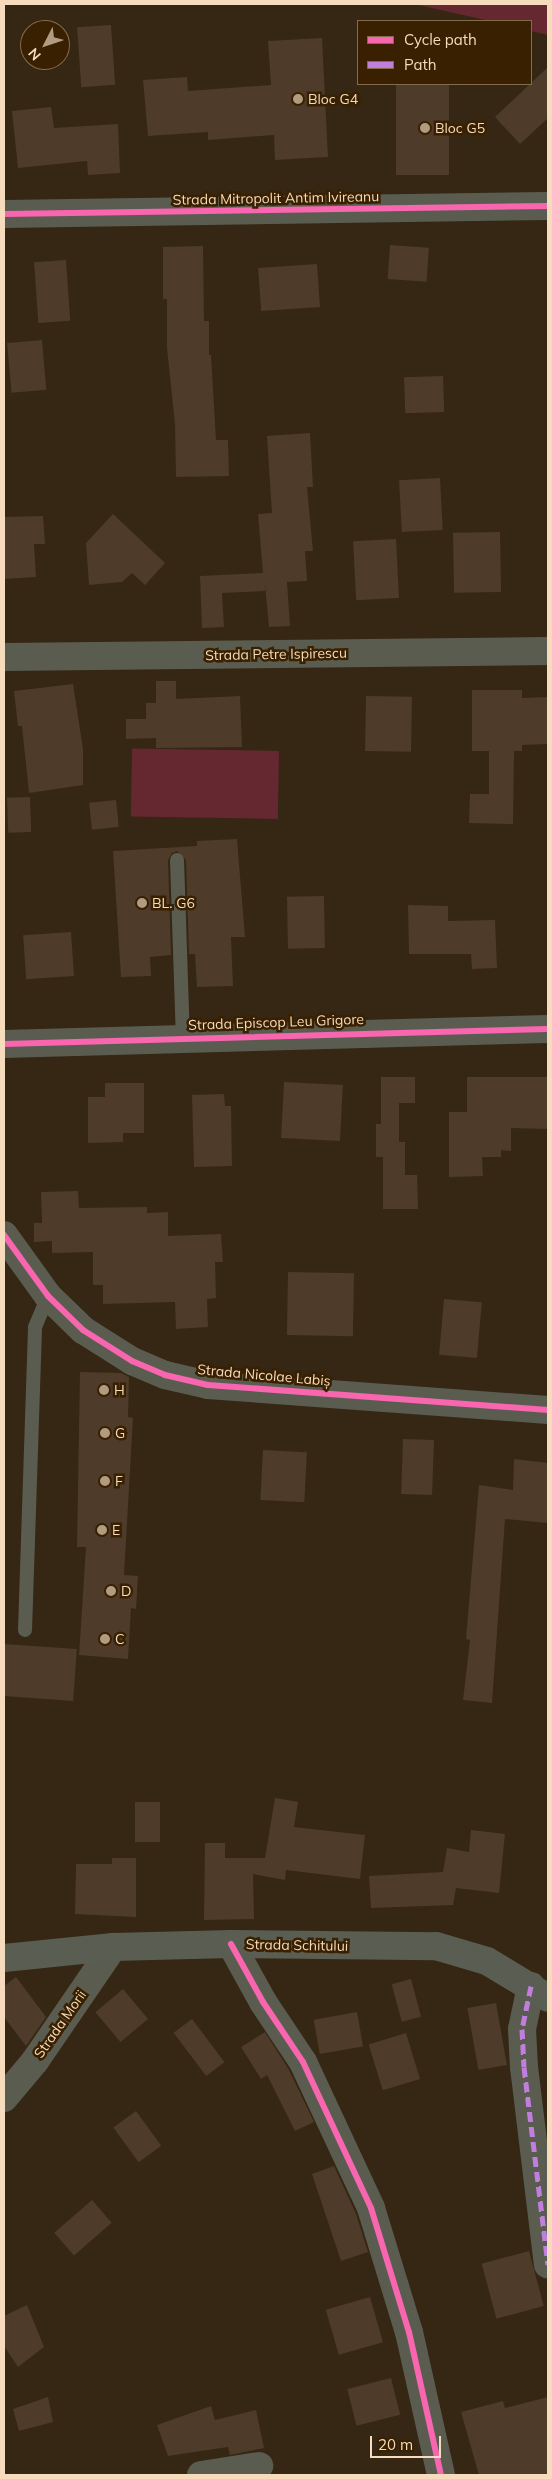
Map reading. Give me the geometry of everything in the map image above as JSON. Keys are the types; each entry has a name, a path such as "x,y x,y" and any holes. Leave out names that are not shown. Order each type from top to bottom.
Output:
{"main road":[{"name":"Strada Schitului","path":"4,1958 113,1947 231,1944 436,1946 487,1961 539,1992"}],"street":[{"name":"Strada Mitropolit Antim Ivireanu","path":"4,214 548,206"},
{"name":"Strada Petre Ispirescu","path":"4,658 548,651"},
{"name":"Strada Episcop Leu Grigore","path":"4,1044 548,1029"},
{"name":"Strada Nicolae Labiș","path":"4,1235 48,1296 83,1330 132,1361 165,1375 208,1385 548,1410"},
{"path":"231,1944 263,2002 304,2062 371,2208 409,2332 441,2475"},
{"name":"Strada Morii","path":"4,2098 35,2061 113,1947"},
{"path":"539,1992 522,2029 524,2067 548,2265"},
{"path":"201,2475 259,2466"}],"lane":[{"path":"176,860 183,1038"},
{"path":"25,1630 35,1327 48,1296"}],"shaded area":[{"path":"414,4 548,4 548,35 532,31 532,20 486,20"},
{"path":"132,748 279,751 278,819 131,816"}],"building":[{"path":"111,25 115,85 81,87 77,27"},
{"path":"322,38 328,157 275,160 274,135 208,140 208,132 148,136 143,80 187,77 188,91 271,85 268,41"},
{"path":"548,67 548,118 520,144 495,117 529,85 532,85 532,82"},
{"name":"Bloc G5","path":"396,85 449,85 449,175 396,175"},
{"path":"51,107 54,128 118,124 120,173 88,175 87,161 18,168 12,111"},
{"path":"390,245 429,248 427,282 388,279"},
{"path":"203,246 204,321 209,321 209,355 211,355 216,440 228,440 229,476 176,477 175,424 167,348 167,299 163,299 163,247"},
{"path":"66,260 70,321 38,323 34,262"},
{"path":"317,264 320,307 261,311 258,268"},
{"path":"42,340 46,390 11,393 7,343"},
{"path":"443,376 444,412 405,413 404,377"},
{"path":"310,433 313,487 307,487 313,551 305,551 307,581 287,582 290,626 269,627 265,585 265,591 222,593 224,627 202,628 200,576 263,573 258,514 272,513 267,436"},
{"path":"440,478 443,530 402,532 399,480"},
{"path":"113,514 165,563 145,585 132,573 122,582 89,585 86,543"},
{"path":"43,516 45,544 34,544 36,577 4,579 4,517"},
{"path":"500,532 501,592 454,593 453,533"},
{"path":"396,539 399,598 356,600 353,541"},
{"path":"156,681 176,681 176,699 240,696 242,747 156,748 156,738 126,739 126,719 146,719 146,703 156,703"},
{"path":"73,684 83,749 83,785 29,793 22,726 18,726 14,691"},
{"path":"472,690 522,690 522,698 548,697 548,744 522,745 522,751 514,751 513,824 469,823 470,794 489,794 489,751 472,751"},
{"path":"366,696 412,697 411,752 365,751"},
{"path":"30,797 31,832 8,833 7,798"},
{"path":"116,800 119,827 92,830 89,803"},
{"path":"237,839 245,937 231,937 233,986 197,987 195,954 189,954 186,860 177,851 172,853 168,860 171,955 150,957 151,976 121,977 113,851 197,846 197,841"},
{"path":"324,896 325,948 288,949 287,897"},
{"path":"408,905 448,906 448,921 495,920 497,968 472,969 471,954 409,954"},
{"path":"71,932 74,976 26,979 23,935"},
{"path":"381,1077 415,1077 415,1103 399,1103 399,1142 405,1142 405,1175 417,1175 418,1209 383,1209 383,1157 376,1157 376,1124 381,1124"},
{"path":"467,1077 548,1077 548,1129 511,1128 511,1151 501,1150 501,1157 482,1157 483,1176 449,1177 449,1112 467,1112"},
{"path":"284,1082 343,1085 340,1141 281,1138"},
{"path":"105,1083 144,1083 144,1133 123,1133 123,1142 88,1143 88,1097 105,1097"},
{"path":"224,1094 225,1106 231,1106 232,1166 194,1167 192,1095"},
{"path":"78,1191 79,1208 147,1207 147,1213 168,1212 168,1236 221,1234 223,1262 215,1262 216,1298 207,1299 208,1327 176,1329 175,1302 103,1304 103,1285 93,1285 93,1252 52,1253 52,1241 34,1242 34,1223 42,1223 41,1192"},
{"path":"288,1272 354,1273 353,1336 287,1335"},
{"path":"444,1299 482,1302 477,1358 439,1355"},
{"path":"80,1372 121,1373 129,1377 128,1417 133,1418 124,1575 138,1576 136,1609 131,1608 128,1659 79,1655 86,1547 77,1547"},
{"path":"403,1439 434,1440 432,1495 401,1494"},
{"path":"263,1450 307,1452 304,1502 260,1500"},
{"path":"514,1459 548,1463 548,1523 505,1519 492,1703 463,1700 470,1640 466,1639 479,1485 513,1490"},
{"path":"4,1644 77,1649 73,1701 4,1696"},
{"path":"275,1798 298,1802 294,1827 365,1835 360,1879 286,1870 285,1880 253,1874 254,1919 204,1920 205,1843 225,1843 225,1858 265,1858"},
{"path":"135,1802 160,1802 160,1842 135,1842"},
{"path":"471,1830 505,1834 499,1893 456,1888 453,1905 371,1908 369,1876 443,1872 447,1848 469,1852"},
{"path":"112,1858 136,1858 136,1917 75,1914 76,1864 112,1864"},
{"path":"16,1977 46,2017 26,2046 4,2017 4,1986"},
{"path":"411,1979 421,2017 402,2022 392,1984"},
{"path":"123,1989 148,2019 120,2042 95,2012"},
{"path":"496,2003 507,2065 478,2070 467,2008"},
{"path":"357,2012 363,2046 320,2054 314,2020"},
{"path":"192,2019 224,2062 206,2076 174,2033"},
{"path":"265,2032 289,2070 314,2122 295,2131 267,2075 261,2079 241,2047"},
{"path":"406,2033 420,2079 383,2090 369,2044"},
{"path":"136,2111 161,2146 139,2162 113,2127"},
{"path":"334,2166 356,2214 368,2252 341,2261 312,2174"},
{"path":"92,2200 112,2223 74,2255 54,2233"},
{"path":"529,2251 544,2306 496,2319 482,2264"},
{"path":"370,2297 383,2342 339,2355 326,2310"},
{"path":"27,2305 44,2347 18,2367 4,2346 4,2316"},
{"path":"391,2378 400,2415 357,2426 347,2389"},
{"path":"48,2397 53,2422 19,2431 13,2409"},
{"path":"548,2397 548,2475 479,2475 461,2412 503,2401 505,2408"},
{"path":"211,2406 215,2420 256,2410 264,2448 230,2455 228,2447 168,2456 157,2425"}],"marked path":[{"path":"531,1986 522,2029 524,2067 548,2265"}],"cycle path":[{"path":"4,214 548,206"},
{"path":"4,1044 548,1029"},
{"path":"4,1235 48,1296 83,1330 132,1361 165,1375 208,1385 548,1410"},
{"path":"231,1944 263,2002 303,2062 371,2208 409,2332 441,2475"}],"place":[{"name":"Bloc G4","path":"298,99"},
{"name":"Bloc G5","path":"425,128"},
{"name":"BL. G6","path":"142,903"},
{"name":"H","path":"104,1390"},
{"name":"G","path":"105,1433"},
{"name":"F","path":"105,1481"},
{"name":"E","path":"102,1530"},
{"name":"D","path":"111,1591"},
{"name":"C","path":"105,1639"}]}
